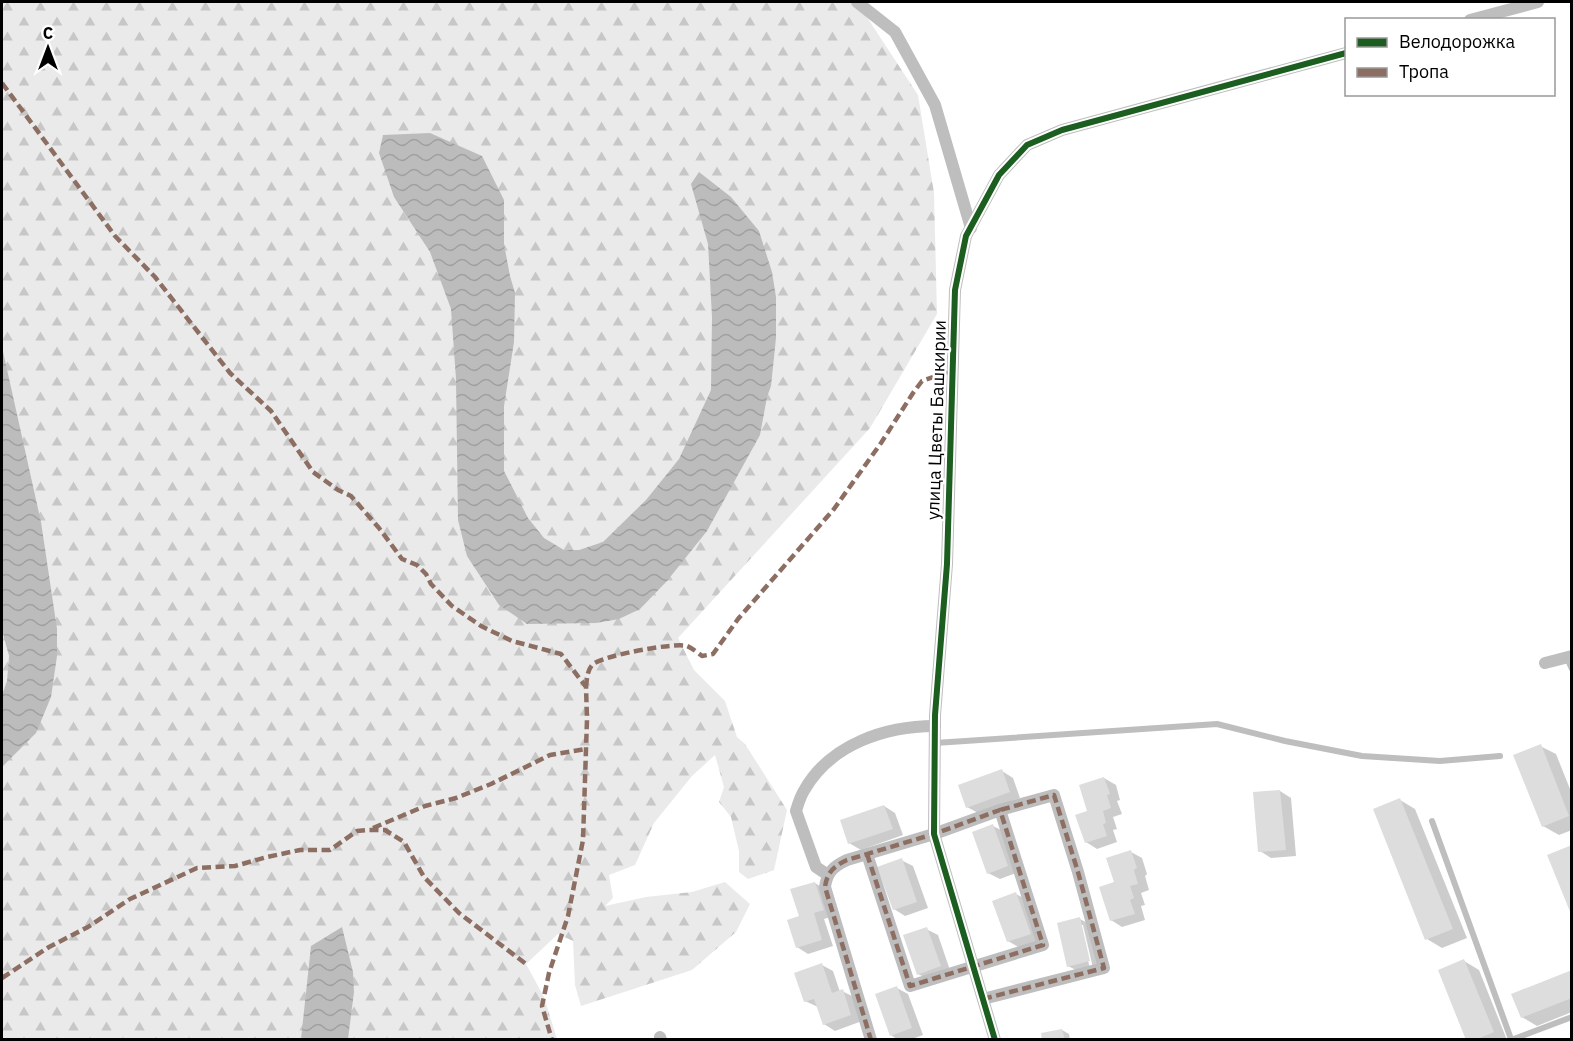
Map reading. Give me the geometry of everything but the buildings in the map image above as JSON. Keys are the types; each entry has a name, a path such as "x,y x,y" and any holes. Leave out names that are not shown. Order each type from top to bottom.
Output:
{"street":[{"path":"857,2 895,32 935,105 971,228"},
{"path":"1478,18 1538,2"},
{"name":"улица Цветы Башкирии","path":"995,1040 934,834 935,726 947,564 955,290 966,236 999,176 1027,145 1062,130 1345,54"},
{"path":"1545,663 1569,656"},
{"path":"828,875 816,867 796,811 804,789 820,769 855,743 879,734 919,726 935,726"},
{"path":"871,1040 825,887 828,875 836,865 867,854 934,834 1000,810 1054,795 1104,968 983,999"},
{"path":"867,854 910,986 1043,945 1000,810"}],"lane":[{"path":"1569,656 1572,669"},
{"path":"935,743 1217,724 1285,741 1362,756 1440,761 1500,756"},
{"path":"1432,821 1511,1039 1572,1017"}],"green space":[{"path":"2,2 857,2 918,95 934,193 937,314 870,428 678,638 694,670 725,701 737,737 745,744 787,810 774,870 748,879 739,872 739,851 731,817 719,802 724,787 715,755 692,776 654,823 635,865 609,875 613,898 605,906 646,897 692,892 725,882 750,904 736,932 692,970 581,1006 575,985 573,941 558,934 526,964 544,997 557,1039 2,1040"}],"water":[{"path":"430,133 482,156 504,200 504,244 515,293 514,342 504,406 504,471 528,518 544,538 564,550 579,550 603,542 646,500 679,459 711,390 712,317 708,244 691,184 699,172 731,197 759,231 772,272 776,297 776,338 771,386 760,435 707,531 667,581 640,609 619,619 596,623 527,624 499,605 467,556 458,520 456,379 451,309 430,252 394,197 379,153 383,135"},
{"path":"2,347 41,522 57,629 57,656 51,697 36,733 2,767 2,695 7,681 9,656 2,630"},
{"path":"342,927 353,972 354,992 348,1039 301,1039 311,946"}],"marked path":[{"path":"2,83 115,236 155,277 230,373 271,411 313,472 338,490 351,496 402,559 417,565 452,606 481,626 512,641 561,654 586,687 583,840 568,916 549,973 542,1006 552,1040"},
{"path":"586,687 588,672 592,665 622,654 680,645 687,646 702,656 713,654 738,619 834,509 922,381 953,370"},
{"path":"373,828 425,806 456,798 491,784 550,755 586,749"},
{"path":"983,999 1104,968 1054,795 1000,810"},
{"path":"867,854 910,986 1043,945 1000,810 934,834 847,860 842,862 829,873 825,887 871,1040"},
{"path":"2,978 130,899 197,868 235,866 300,850 330,850 357,831 369,830 385,830 404,842 424,877 459,913 526,964"}],"cycle path":[{"path":"995,1040 934,834 935,715 947,564 955,290 966,236 999,175 1027,145 1062,130 1345,53"}]}
